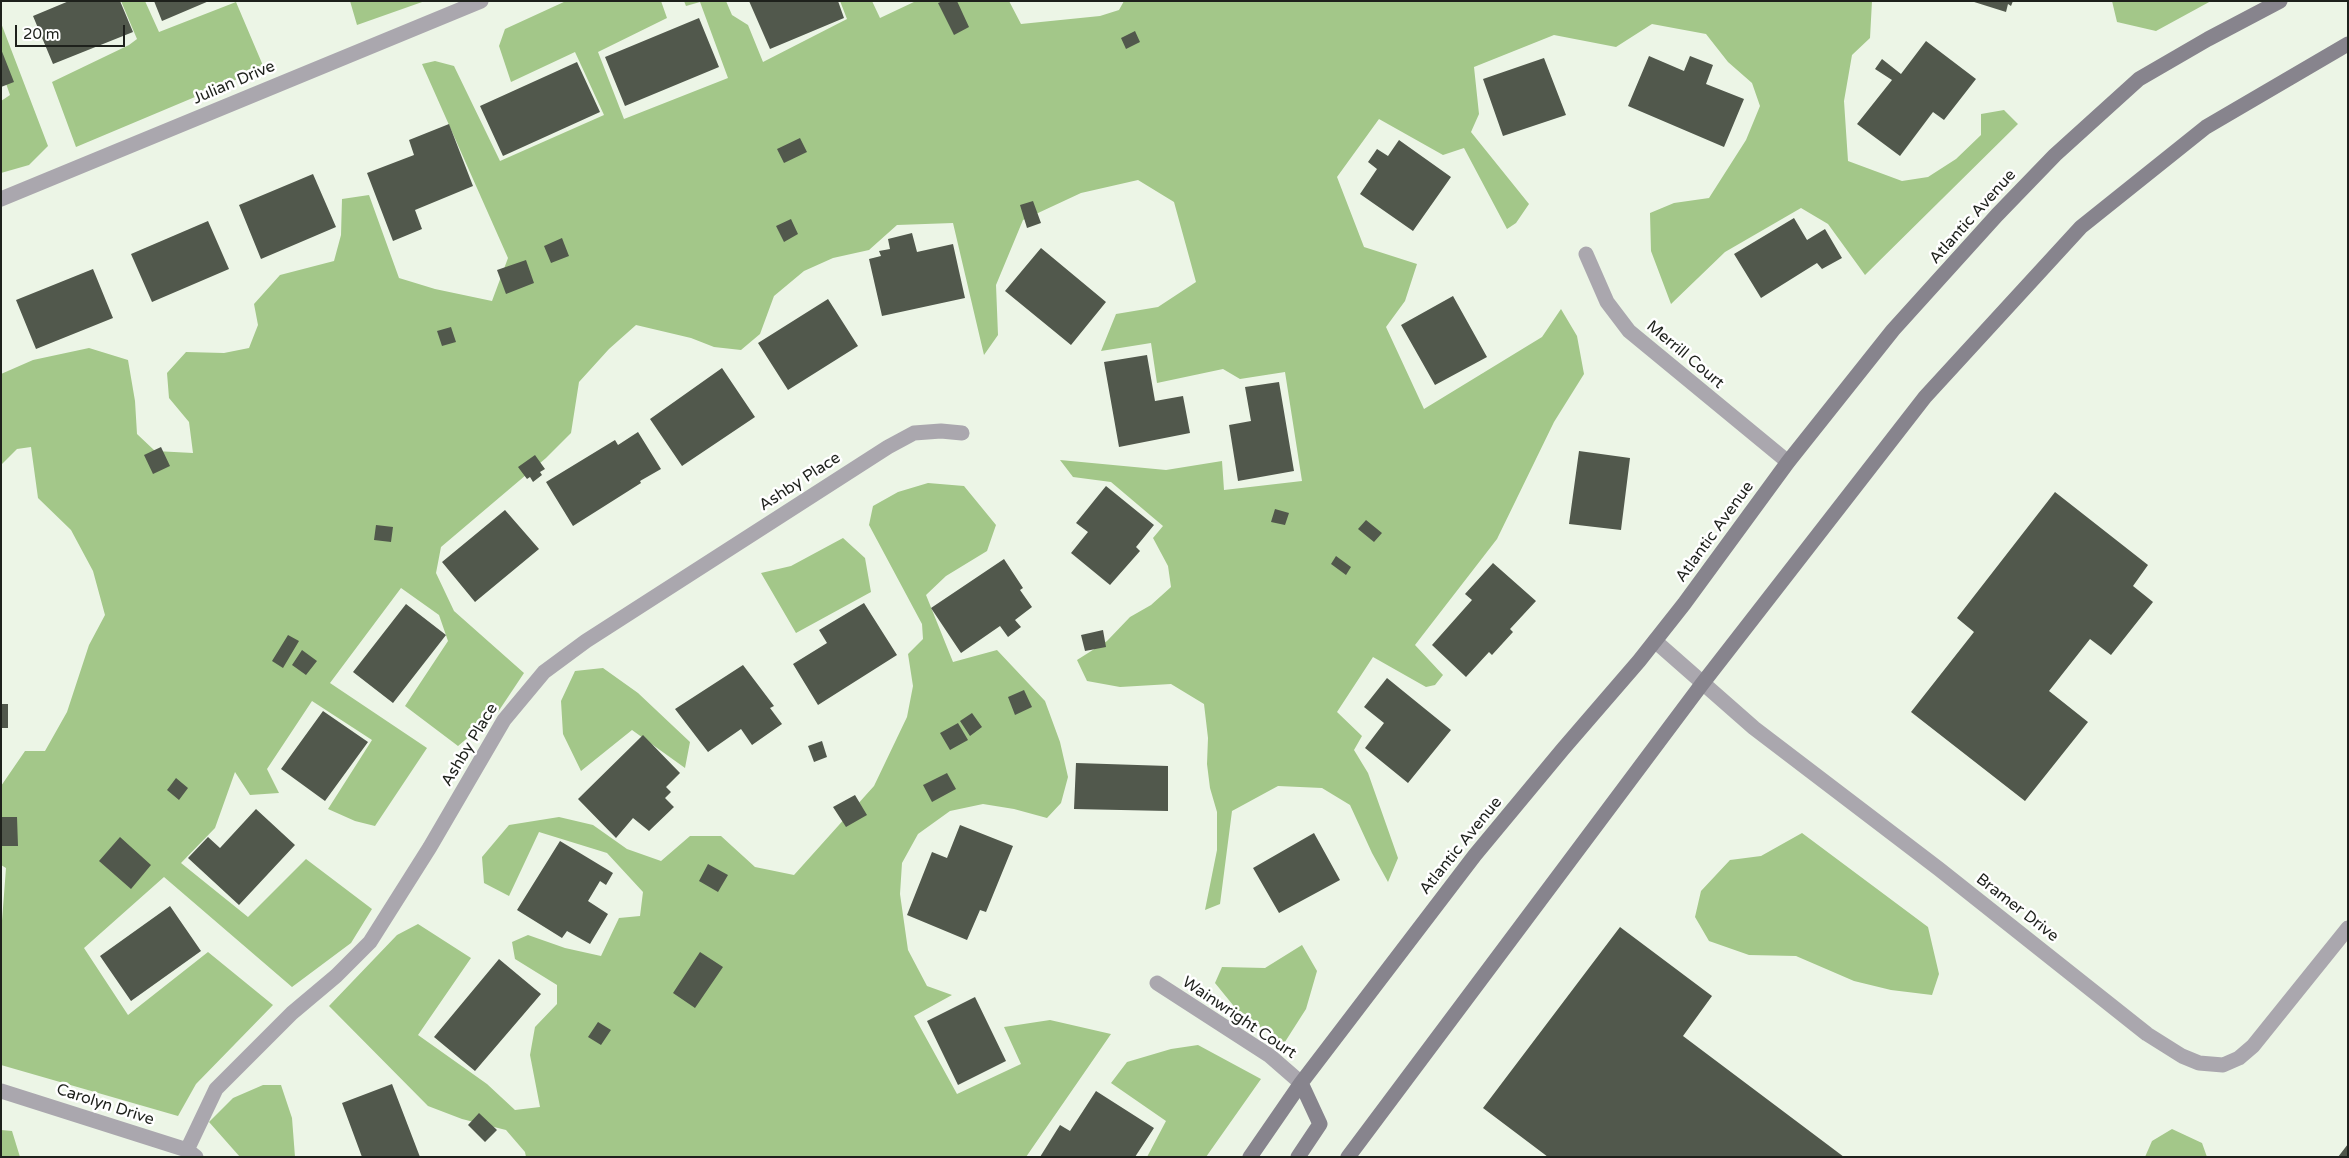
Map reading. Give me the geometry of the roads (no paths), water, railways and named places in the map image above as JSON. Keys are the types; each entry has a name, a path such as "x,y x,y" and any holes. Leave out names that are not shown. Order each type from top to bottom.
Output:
{"main road":[{"name":"Atlantic Avenue","path":"1250,1157 1301,1082 1475,855 1655,641 1788,462 1893,330 1997,215 2090,123 2139,79 2208,39 2280,1"},
{"path":"1348,1157 1702,684 1925,397 2081,227 2206,127 2348,44"},
{"path":"1298,1157 1320,1124 1301,1082"}],"street":[{"name":"Julian Drive","path":"1,199 481,1"},
{"name":"Merrill Court","path":"1586,254 1607,302 1629,331 1788,462"},
{"name":"Ashby Place","path":"192,1153 216,1089 292,1013 336,976 370,942 430,847 504,720 544,672 594,636 888,447 914,433 941,431 962,433"},
{"name":"Bramer Drive","path":"1655,641 1754,728 1939,869 2148,1034 2182,1056 2199,1063 2223,1065 2238,1058 2253,1046 2348,928"},
{"name":"Wainwright Court","path":"1157,983 1270,1056 1301,1082"},
{"name":"Carolyn Drive","path":"1,1091 192,1153"}]}
